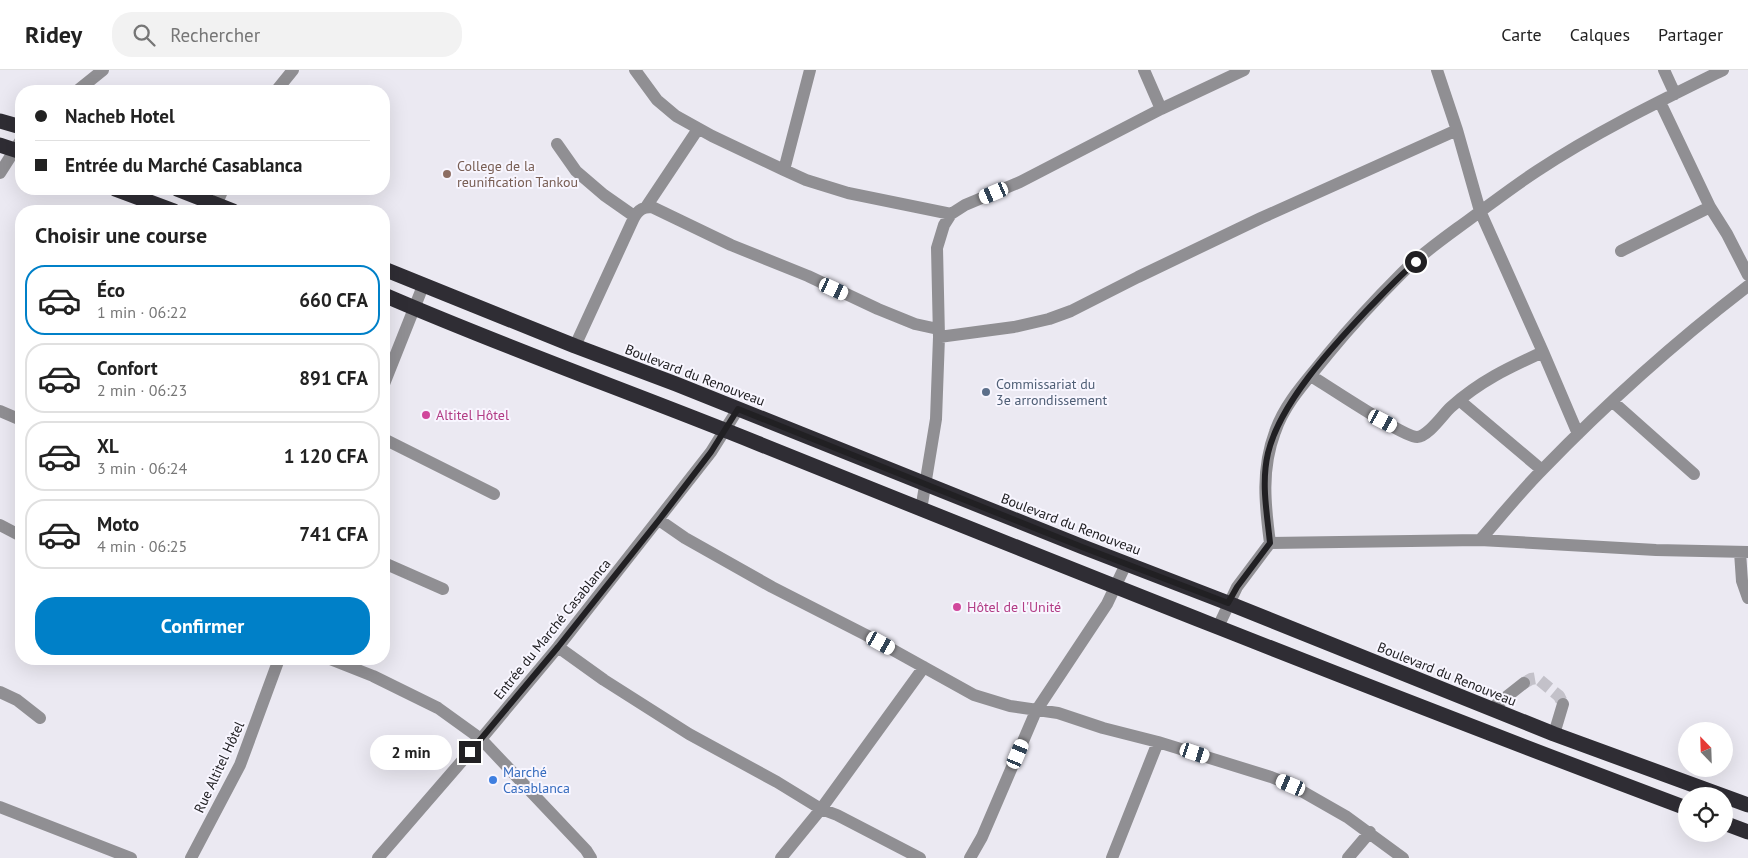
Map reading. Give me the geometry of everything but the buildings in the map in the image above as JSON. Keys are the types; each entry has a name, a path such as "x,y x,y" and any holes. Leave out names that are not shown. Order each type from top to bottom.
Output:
{"highway":[{"path":"0,121 15,125"},
{"path":"131,195 158,205"},
{"path":"192,195 216,205"},
{"name":"Boulevard du Renouveau","path":"390,272 1228,603 1491,710 1748,805"},
{"path":"390,298 1116,588 1479,730 1678,805"},
{"path":"1479,730 1491,710"},
{"path":"1544,755 1554,734"},
{"path":"1733,826 1748,832"}],"street":[{"path":"84,85 103,70"},
{"path":"281,85 293,70"},
{"path":"635,70 657,100 676,116 698,129 784,170 806,180 848,193 951,214"},
{"path":"784,170 810,70"},
{"path":"1144,70 1161,109"},
{"path":"921,510 936,419 937,248 944,225 951,214 965,205 1020,182 1161,109 1244,70"},
{"path":"1437,70 1457,130 1480,212 1578,434"},
{"path":"1664,70 1675,94"},
{"path":"1218,627 1228,603 1242,580 1270,543 1265,501 1265,476 1268,453 1275,430 1287,407 1346,333 1403,272 1480,212 1537,171 1571,150 1723,70"},
{"path":"1660,102 1710,207 1727,234 1748,275"},
{"path":"646,207 698,129"},
{"path":"575,346 634,216 642,208 646,207 652,207 731,245 808,276 878,309 938,333 1014,327 1049,319 1070,311 1261,218 1457,130"},
{"path":"557,144 576,170 634,216"},
{"path":"0,173 14,147"},
{"path":"216,205 220,195"},
{"path":"1621,251 1710,207"},
{"path":"390,369 424,286"},
{"path":"1480,540 1542,470 1578,434 1664,353 1700,322 1748,286"},
{"path":"1311,376 1383,421 1413,436 1419,437 1426,433 1471,390 1504,370 1543,352"},
{"path":"1459,400 1542,470"},
{"path":"1613,402 1694,474"},
{"name":"Entrée du Marché Casablanca","path":"378,858 482,739 558,647 711,452 738,409"},
{"path":"0,411 15,417"},
{"path":"390,442 494,494"},
{"path":"659,520 685,538 772,587 866,635 974,695 1010,706 1058,713 1272,777 1291,785 1370,832 1403,858"},
{"path":"0,525 15,533"},
{"path":"1270,543 1480,540 1656,550 1744,552 1742,581 1748,598"},
{"path":"970,858 982,837 1036,711 1108,604 1126,564"},
{"path":"390,565 442,589"},
{"path":"558,647 604,680 689,734 821,809 837,815 920,858"},
{"name":"Rue Altitel Hôtel","path":"190,858 240,765 277,665"},
{"path":"345,665 373,676 438,708 482,739 586,850 591,858"},
{"path":"781,858 821,809 924,667"},
{"path":"1491,710 1524,683"},
{"path":"0,692 17,700 40,718"},
{"path":"1554,734 1563,704"},
{"path":"1112,858 1158,742"},
{"path":"0,807 131,858"},
{"path":"1348,858 1370,832"}],"tunnel":[{"path":"1524,683 1537,678 1559,696 1563,704"}],"place":[{"name":"College de la reunification Tankou","path":"447,174"},
{"name":"Commissariat du 3e arrondissement","path":"986,392"},
{"name":"Altitel Hôtel","path":"426,415"},
{"name":"Hôtel de l'Unité","path":"957,607"},
{"name":"Marché Casablanca","path":"493,780"}],"route":[{"path":"470,752 558,647 659,520 711,452 738,409 1082,547 1228,603 1251,567 1270,543 1265,501 1265,476 1268,453 1275,430 1287,407 1301,387 1346,333 1403,272 1416,262"}]}
